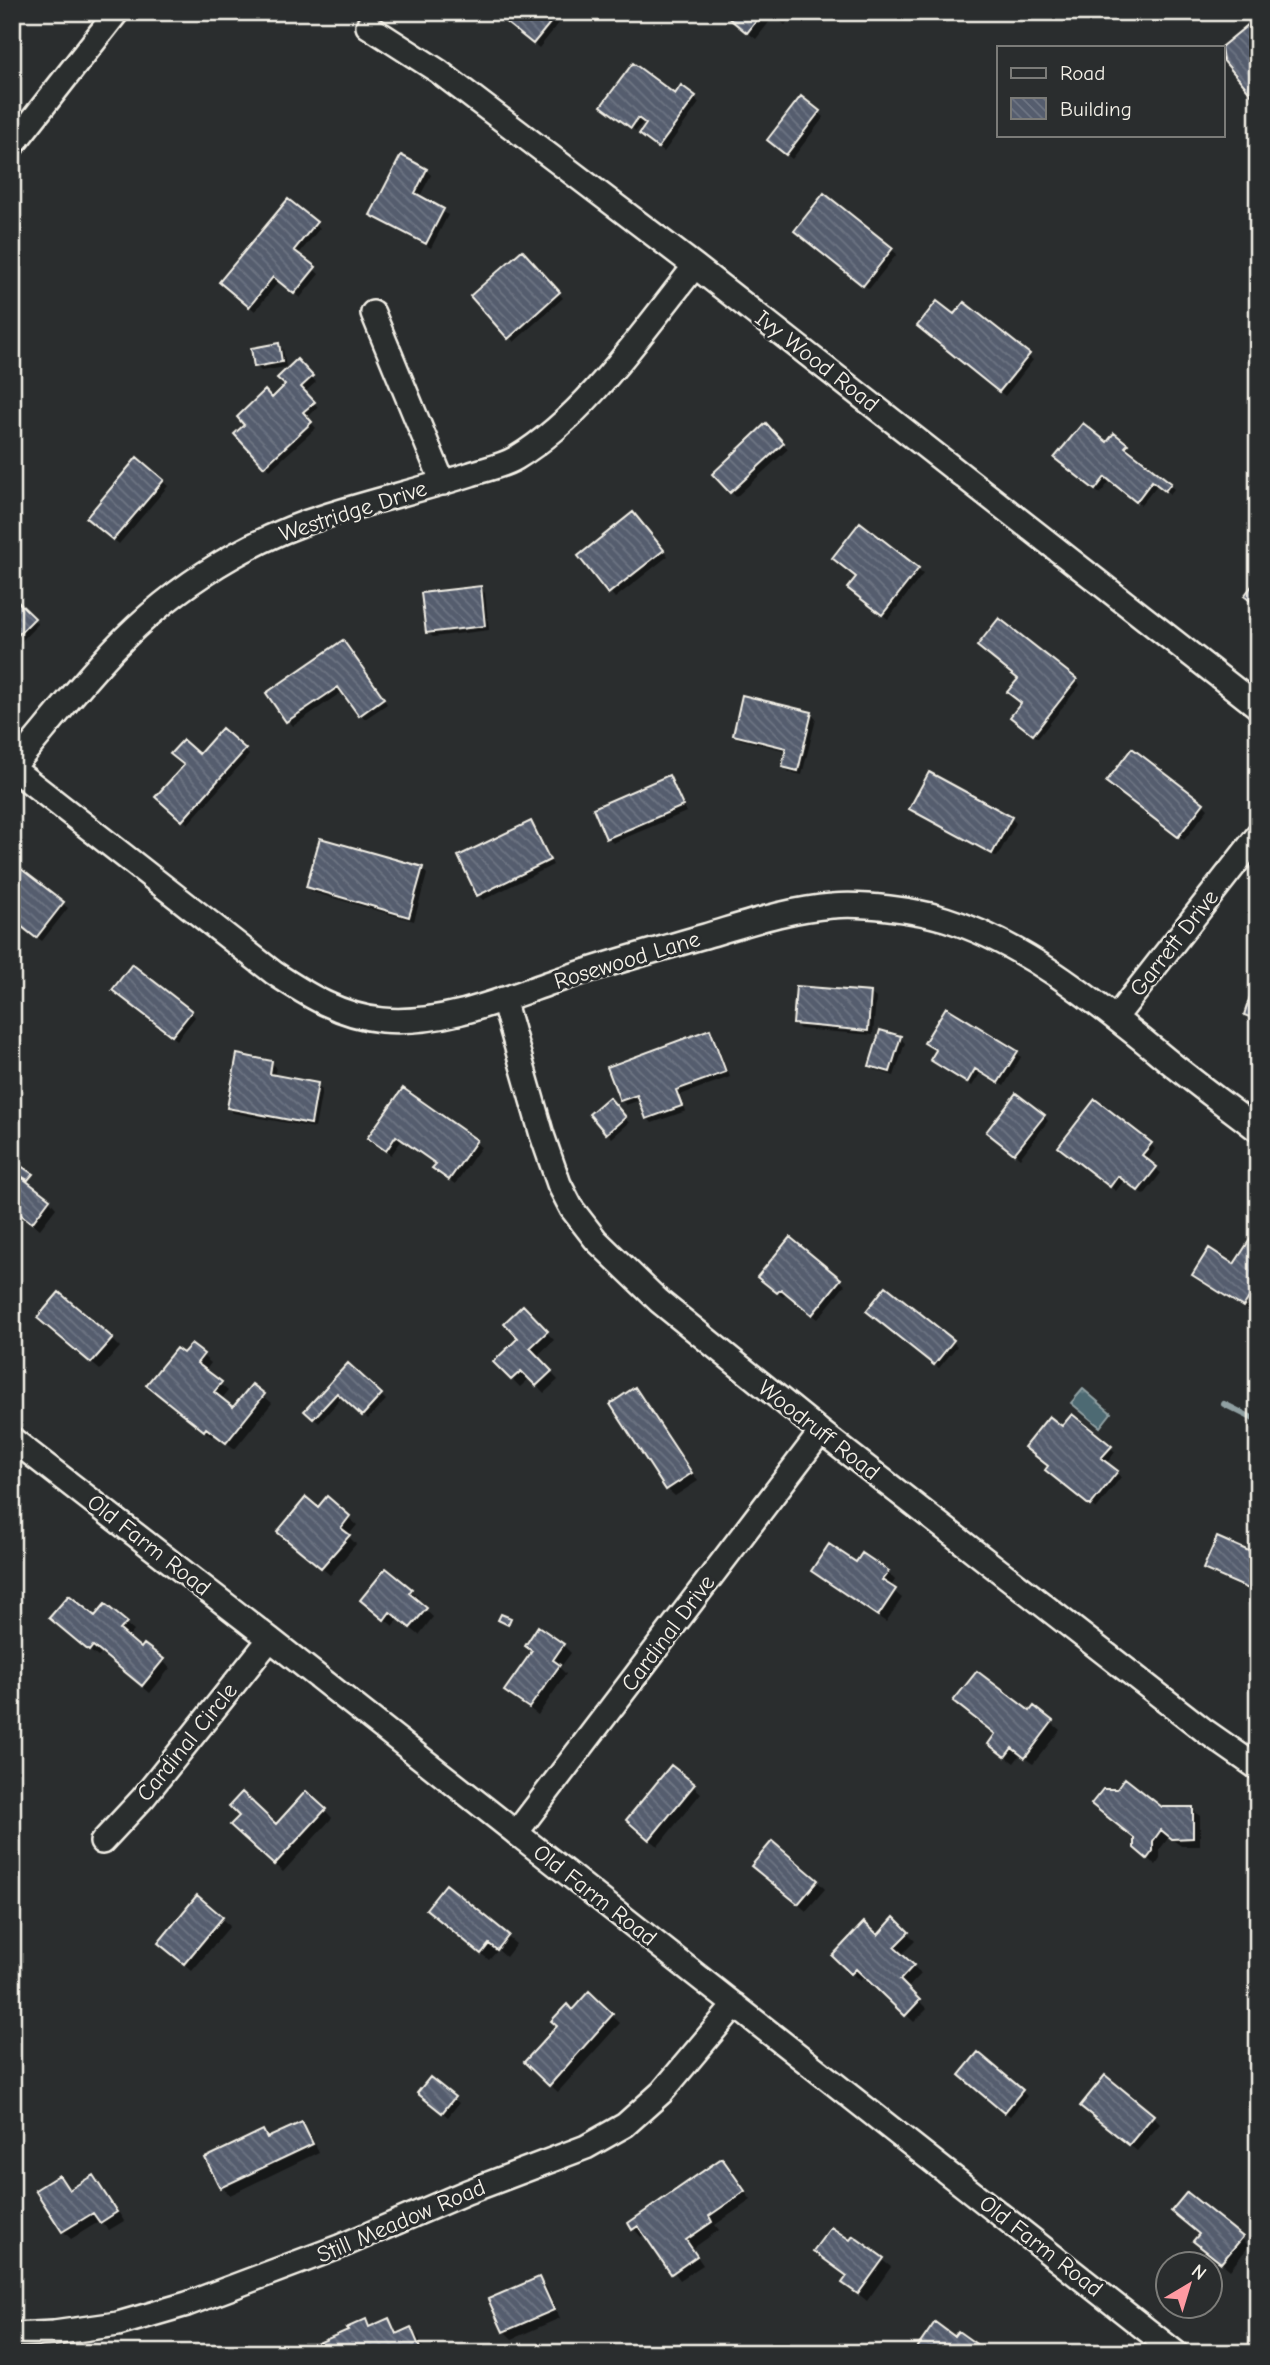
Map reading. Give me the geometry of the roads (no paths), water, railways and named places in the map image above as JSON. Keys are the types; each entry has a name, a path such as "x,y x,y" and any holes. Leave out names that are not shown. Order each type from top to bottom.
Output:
{"street":[{"path":"12,146 117,12"},
{"name":"Ivy Wood Road","path":"368,26 438,71 695,266 1258,708"},
{"name":"Westridge Drive","path":"12,768 102,661 138,625 183,588 232,557 273,536 326,515 443,483 513,460 560,427 606,376 695,266"},
{"path":"373,313 443,483"},
{"name":"Rosewood Lane","path":"12,768 250,955 302,992 354,1015 380,1020 410,1021 446,1017 588,970 766,918 832,905 879,908 943,918 1027,957 1116,1017 1155,1051 1258,1130"},
{"name":"Garrett Drive","path":"1116,1017 1258,835"},
{"name":"Woodruff Road","path":"503,999 559,1184 572,1209 596,1240 659,1301 821,1432 1205,1731 1258,1768"},
{"name":"Cardinal Drive","path":"516,1833 821,1432"},
{"name":"Old Farm Road","path":"12,1439 1176,2353"},
{"name":"Cardinal Circle","path":"102,1842 143,1798 270,1639"},
{"name":"Still Meadow Road","path":"12,2335 118,2325 187,2304 339,2247 467,2192 586,2147 625,2124 662,2092 735,2005"}],"water":[{"path":"1083,1389 1111,1413 1100,1427 1071,1403"}],"waterway":[{"path":"1224,1404 1258,1421"}]}
